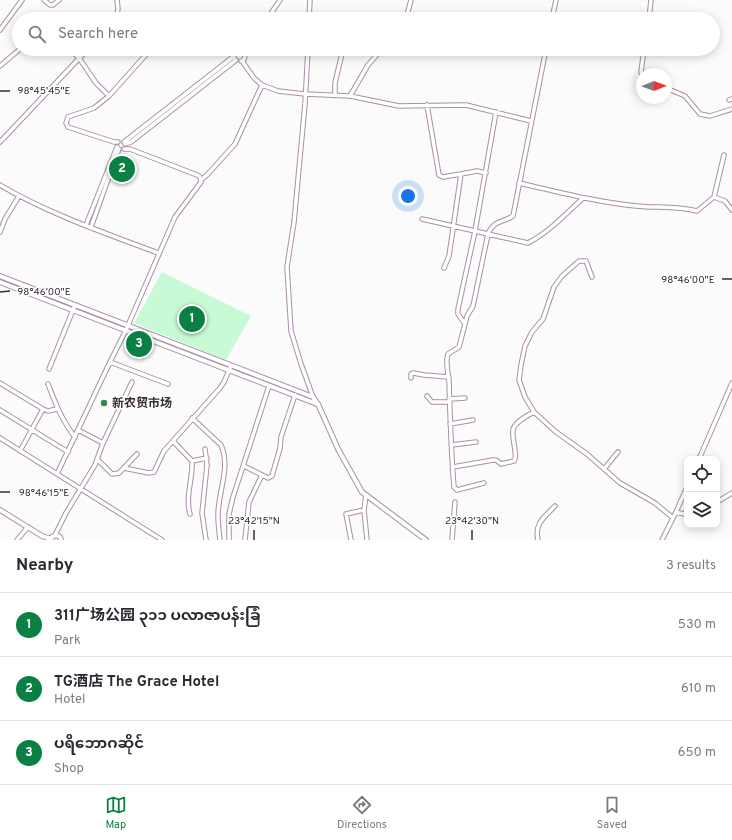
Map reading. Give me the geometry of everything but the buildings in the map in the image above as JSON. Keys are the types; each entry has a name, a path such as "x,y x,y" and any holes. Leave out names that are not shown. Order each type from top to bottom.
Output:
{"main road":[{"path":"0,276 75,305 126,330 168,347 318,404"},
{"path":"0,282 73,310 128,325 313,397 318,404 338,449 362,492 426,540"},
{"path":"21,290 24,286"},
{"path":"46,300 49,295"},
{"path":"168,347 170,341"},
{"path":"198,358 200,353"},
{"path":"0,510 42,536 52,538 58,536 61,540"}],"street":[{"path":"13,12 22,0"},
{"path":"44,0 50,5 53,5 59,0"},
{"path":"117,0 117,12"},
{"path":"272,12 280,0"},
{"path":"309,12 310,0"},
{"path":"408,12 411,0"},
{"path":"553,12 556,0"},
{"path":"650,12 651,0"},
{"path":"0,30 12,14"},
{"path":"0,66 12,56"},
{"path":"145,56 109,96 94,108 68,116 66,123 68,127 117,145 125,145 131,142 146,128 235,58 242,61 254,78 262,85 278,90 305,94 350,96 400,106 466,105 531,121"},
{"path":"242,61 245,56"},
{"path":"308,56 294,222 287,267 291,331 313,397"},
{"path":"335,95 335,83 341,56"},
{"path":"350,96 368,65 376,56"},
{"path":"484,483 455,489 451,445 447,356 459,347 467,316 473,306 488,234 492,226 513,216 545,56"},
{"path":"643,68 644,56"},
{"path":"0,142 79,58 96,83 109,96"},
{"path":"58,474 126,330 158,253 175,217 200,184 201,180 235,144 262,85"},
{"path":"672,91 685,96 700,114 710,116 732,110"},
{"path":"427,105 439,174 443,177 477,171 486,172"},
{"path":"465,324 458,314 458,309 475,231 496,112"},
{"path":"86,225 117,145 122,141 130,149 197,175 201,180"},
{"path":"90,227 117,145"},
{"path":"519,183 583,198 637,206 680,207 697,211 714,197 724,155"},
{"path":"444,268 449,256 461,174"},
{"path":"0,185 19,196 90,227 158,253"},
{"path":"0,232 19,196"},
{"path":"714,197 725,201 732,210"},
{"path":"422,219 528,243 537,238 557,222 583,198"},
{"path":"592,277 586,261 579,261 565,273 554,287 543,318 528,338 519,380 525,397 534,412 556,432 587,454 620,483 655,503 674,518"},
{"path":"49,369 75,305"},
{"path":"110,362 168,384"},
{"path":"124,468 152,473 164,451 224,382 231,365"},
{"path":"411,378 412,373 449,377"},
{"path":"52,538 97,459 103,442 132,382"},
{"path":"0,383 43,410 48,411 58,409"},
{"path":"700,456 732,383"},
{"path":"48,384 58,409 69,430 75,437"},
{"path":"229,540 229,514 233,497 269,386"},
{"path":"244,466 268,478 272,476 280,448 280,437 295,395"},
{"path":"427,396 432,402 465,398"},
{"path":"0,410 68,452"},
{"path":"20,451 43,410"},
{"path":"453,467 493,460 496,460 501,464 514,461 516,459 513,430 514,426 526,416 534,412"},
{"path":"192,418 221,445 224,450 225,474 218,516 220,540"},
{"path":"450,424 473,420"},
{"path":"78,430 103,442"},
{"path":"0,438 162,540"},
{"path":"173,441 192,461 188,500 190,514"},
{"path":"451,445 476,442"},
{"path":"205,449 207,458 202,505 203,526 206,540"},
{"path":"604,469 618,452"},
{"path":"97,459 113,474 120,473 137,454"},
{"path":"192,461 207,458"},
{"path":"246,540 246,517 248,502 262,475"},
{"path":"662,540 674,518 685,492"},
{"path":"720,500 732,493"},
{"path":"366,495 364,510 367,540"},
{"path":"452,540 455,502"},
{"path":"538,540 537,527 555,506"},
{"path":"351,540 346,514 364,510"},
{"path":"676,512 684,514"},
{"path":"17,540 28,527"}],"green space":[{"path":"162,272 251,316 226,360 134,323"}],"place":[{"name":"TG酒店 The Grace Hotel","path":"122,169"},
{"name":"311广场公园 ၃၁၁ ပလာဇာပန်းခြံ","path":"192,319"},
{"name":"ပရိဘောဂဆိုင်","path":"139,344"},
{"name":"新农贸市场","path":"104,403"}]}
